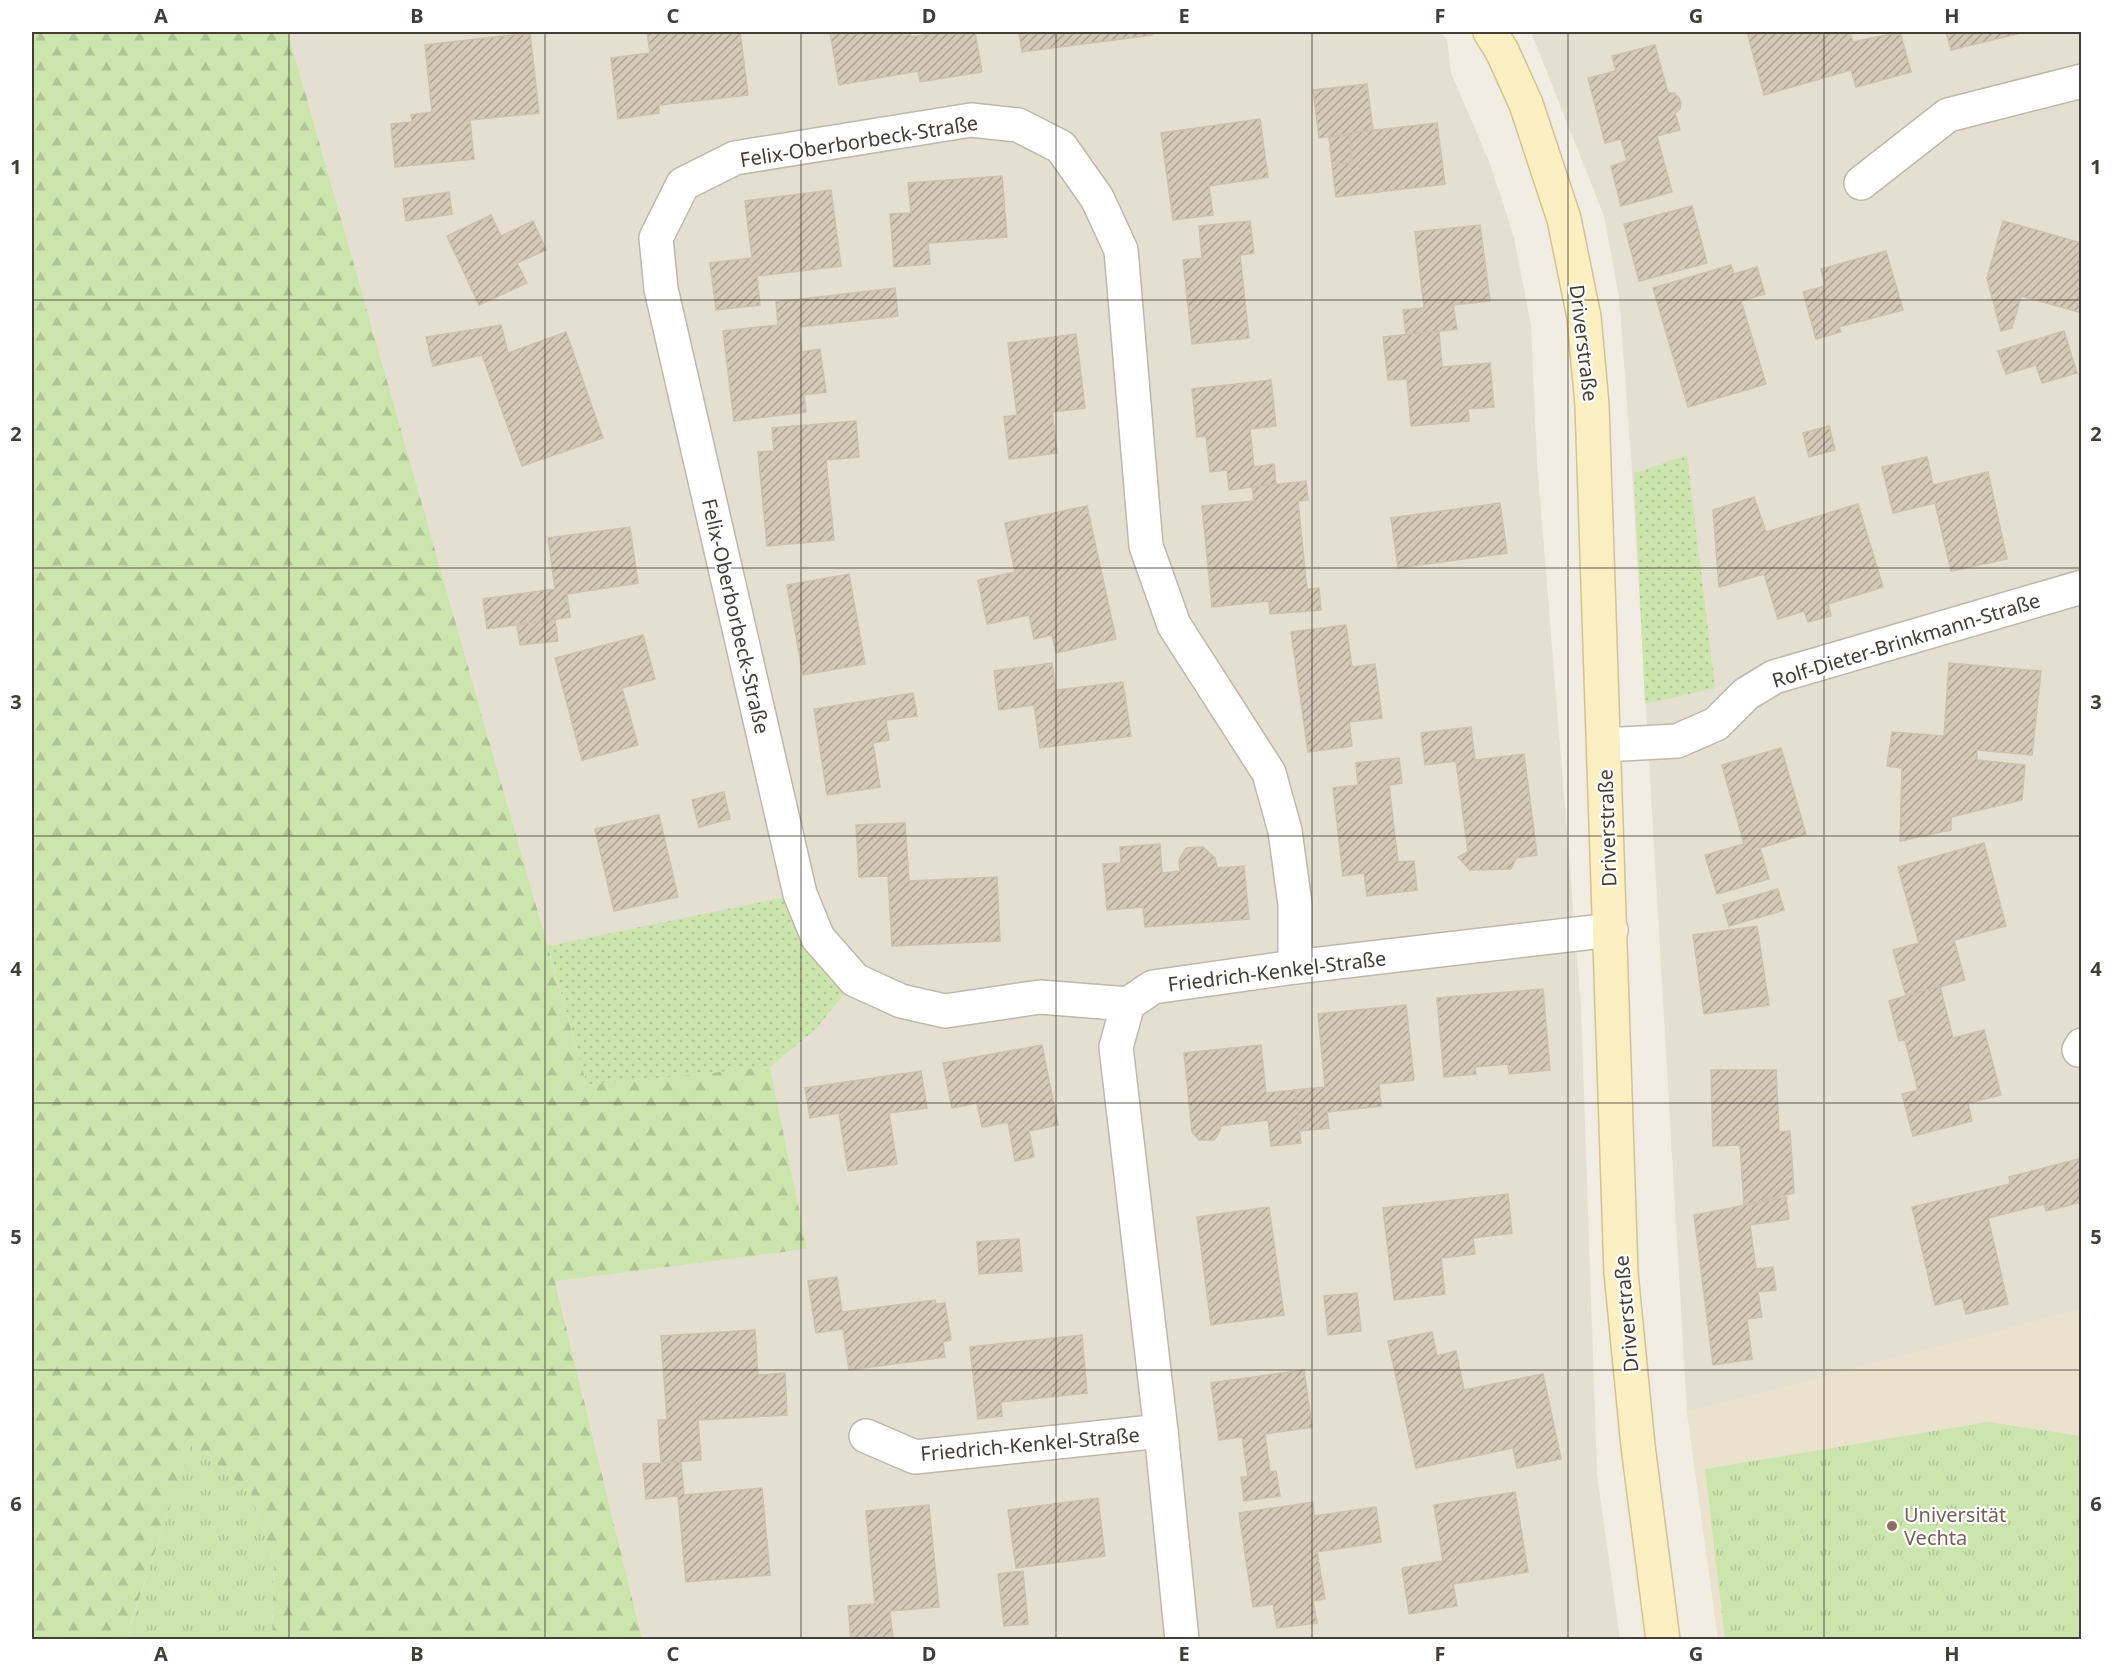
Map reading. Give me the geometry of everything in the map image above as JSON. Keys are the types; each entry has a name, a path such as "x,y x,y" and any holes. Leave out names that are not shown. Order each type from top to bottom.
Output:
{"street":[{"name":"Driverstraße","path":"1490,32 1502,51 1526,104 1564,219 1584,317 1593,405 1621,1273 1638,1446 1663,1640"},
{"path":"1861,183 1948,115 2082,81"},
{"name":"Felix-Oberborbeck-Straße","path":"1128,1004 1040,997 945,1011 901,1001 855,980 818,938 800,894 661,289 656,238 683,184 735,158 971,120 1018,125 1061,147 1097,198 1121,250 1146,546 1174,625 1269,773 1285,831 1294,893 1295,967"},
{"name":"Rolf-Dieter-Brinkmann-Straße","path":"1604,745 1677,741 1716,724 1746,694 1774,677 2082,587"},
{"name":"Friedrich-Kenkel-Straße","path":"1182,1640 1161,1431 1116,1047 1128,1004 1153,987 1295,967 1611,930"},
{"name":"Friedrich-Kenkel-Straße","path":"866,1436 915,1457 1161,1431"}],"shaded area":[{"path":"288,32 1439,32 1447,39 1451,73 1489,161 1514,237 1531,326 1537,461 1581,1006 1597,1474 1620,1639 642,1639 555,1280 807,1249 770,1067 587,1085"},
{"path":"1531,32 2081,32 2081,1639 1718,1639 1687,1412 1632,470 1619,297 1604,216"},
{"name":"Universität Vechta","path":"2081,1309 2081,1639 1718,1639 1687,1412"}],"green space":[{"path":"32,32 288,32 587,1085 770,1067 807,1249 555,1281 642,1639 272,1639 274,1564 251,1493 191,1446 130,1625 129,1639 32,1640"},
{"path":"1687,455 1715,688 1645,704 1634,473"},
{"path":"800,894 855,980 816,1029 770,1067 587,1085 548,946"},
{"name":"Universität Vechta","path":"1988,1422 2080,1436 2082,1450 2081,1639 1725,1639 1705,1469"},
{"path":"191,1445 251,1493 274,1564 272,1639 129,1640 130,1626"}],"building":[{"path":"647,32 740,32 748,95 659,105 659,113 618,119 611,58 650,53"},
{"path":"830,32 911,32 911,37 943,32 975,32 982,72 920,82 918,71 839,85"},
{"path":"1019,32 1152,32 1152,35 1022,52"},
{"path":"1747,32 1850,32 1853,42 1900,32 1911,72 1856,87 1851,70 1764,95"},
{"path":"1946,32 2025,32 1951,50"},
{"path":"530,33 539,113 470,120 474,159 395,167 391,124 412,122 411,115 432,112 425,45"},
{"path":"1655,45 1668,93 1674,93 1681,103 1680,109 1675,113 1680,130 1657,136 1672,192 1621,206 1611,166 1627,161 1621,139 1605,143 1588,78 1616,71 1612,56"},
{"path":"1367,84 1373,130 1319,138 1313,90"},
{"path":"1260,119 1268,177 1209,186 1213,215 1173,220 1161,133"},
{"path":"1437,123 1445,184 1336,197 1332,165 1352,162 1349,133"},
{"path":"1349,135 1352,162 1332,165 1329,137"},
{"path":"1002,176 1007,237 928,243 930,264 894,267 890,214 911,213 908,183"},
{"path":"831,190 841,266 757,276 760,305 716,310 710,263 752,258 745,201"},
{"path":"449,192 452,214 406,221 403,199"},
{"path":"1692,206 1707,263 1639,281 1624,224"},
{"path":"491,215 501,236 533,221 546,250 517,263 527,283 479,305 447,236"},
{"path":"1250,221 1254,253 1240,255 1249,338 1192,344 1183,260 1202,258 1199,226"},
{"path":"2003,221 2082,243 2082,313 2021,296 2012,328 2001,331 1987,278"},
{"path":"1480,225 1490,301 1453,305 1457,329 1406,335 1403,310 1424,308 1415,232"},
{"path":"1886,251 1903,310 1839,327 1841,332 1816,339 1803,292 1825,286 1821,269"},
{"path":"1731,265 1734,274 1757,267 1765,294 1741,301 1766,384 1688,407 1653,288"},
{"path":"895,288 898,316 799,327 802,352 820,349 826,392 804,395 806,412 734,421 723,331 778,325 776,302"},
{"path":"501,325 508,353 566,332 603,438 522,466 482,355 433,366 426,337"},
{"path":"1439,331 1442,367 1490,363 1494,407 1468,409 1469,421 1411,426 1407,379 1388,380 1383,337"},
{"path":"2064,331 2077,373 2042,383 2036,365 2006,374 1998,351"},
{"path":"1076,334 1085,408 1052,412 1057,453 1009,459 1004,417 1017,415 1008,343"},
{"path":"1271,380 1276,426 1250,429 1254,467 1274,464 1276,484 1229,490 1227,470 1210,472 1206,436 1197,437 1192,389"},
{"path":"856,421 859,457 826,460 834,540 767,546 758,452 774,451 772,428"},
{"path":"1829,426 1835,450 1809,457 1803,433"},
{"path":"1927,457 1933,485 1988,472 2007,559 1951,571 1935,503 1893,513 1882,467"},
{"path":"1306,481 1308,500 1298,501 1307,589 1319,588 1321,610 1270,614 1269,601 1212,607 1202,506 1254,501 1252,487"},
{"path":"1754,497 1766,532 1858,504 1883,587 1828,604 1831,616 1808,622 1804,611 1778,619 1764,574 1719,587 1713,510"},
{"path":"1500,503 1507,553 1398,568 1391,518"},
{"path":"1087,506 1116,639 1056,653 1052,635 1034,639 1029,615 987,624 978,580 1015,572 1005,523"},
{"path":"630,527 638,583 567,594 570,617 487,629 483,599 555,589 548,538"},
{"path":"849,574 865,664 803,675 787,585"},
{"path":"555,619 558,641 520,645 517,625"},
{"path":"1346,625 1352,667 1375,664 1382,718 1349,722 1352,746 1308,752 1291,632"},
{"path":"643,635 655,679 622,688 638,745 582,760 555,658"},
{"path":"1052,663 1056,690 1123,682 1131,736 1040,748 1034,705 999,710 994,671"},
{"path":"1949,663 2041,671 2032,755 1977,750 1977,760 2025,765 2022,800 1951,817 1951,830 1900,841 1902,768 1887,766 1892,732 1944,736"},
{"path":"913,693 917,716 886,720 889,740 873,743 880,787 827,795 814,709"},
{"path":"1471,727 1475,760 1524,754 1537,855 1516,858 1511,869 1470,870 1458,857 1468,852 1456,761 1425,765 1421,733"},
{"path":"1781,748 1806,834 1760,848 1769,879 1717,894 1705,855 1744,844 1722,765"},
{"path":"1399,758 1402,783 1389,785 1398,862 1414,861 1417,890 1367,896 1364,873 1343,876 1333,788 1358,785 1356,763"},
{"path":"724,792 730,819 699,827 692,800"},
{"path":"659,815 678,897 614,911 595,829"},
{"path":"905,823 909,881 997,877 1000,941 892,946 888,876 859,877 856,825"},
{"path":"1984,843 2006,926 1954,940 1965,980 1906,996 1893,950 1919,943 1898,867"},
{"path":"1160,844 1162,873 1180,871 1179,860 1186,848 1203,847 1215,858 1217,868 1244,866 1249,919 1145,927 1143,907 1107,910 1103,864 1121,863 1120,847"},
{"path":"1778,889 1784,910 1729,926 1723,905"},
{"path":"1757,926 1769,1005 1704,1014 1693,935"},
{"path":"1940,986 1953,1038 1984,1030 2001,1095 1968,1103 1972,1121 1913,1136 1902,1094 1918,1090 1905,1040 1899,1041 1889,1001"},
{"path":"1543,989 1550,1070 1509,1074 1508,1064 1475,1067 1476,1074 1444,1077 1437,998"},
{"path":"1406,1005 1414,1080 1379,1084 1381,1106 1327,1112 1329,1128 1300,1131 1295,1090 1325,1087 1318,1014"},
{"path":"1042,1045 1058,1125 1029,1131 1034,1157 1015,1161 1008,1122 982,1127 977,1103 952,1108 943,1063"},
{"path":"1261,1045 1266,1093 1295,1090 1301,1143 1271,1146 1268,1120 1220,1126 1220,1131 1214,1140 1199,1140 1192,1132 1184,1053"},
{"path":"1711,1070 1776,1070 1779,1132 1790,1131 1794,1193 1744,1205 1740,1145 1713,1146"},
{"path":"921,1071 927,1108 889,1113 897,1164 848,1171 839,1113 810,1118 805,1088"},
{"path":"2082,1158 2082,1202 2046,1211 2044,1204 1988,1218 2008,1304 1966,1314 1962,1298 1935,1305 1912,1207 2010,1184 2009,1177"},
{"path":"1508,1194 1512,1233 1473,1238 1475,1254 1441,1258 1445,1294 1394,1300 1383,1208"},
{"path":"1786,1197 1789,1219 1750,1225 1756,1269 1773,1267 1776,1290 1758,1292 1762,1317 1747,1319 1752,1359 1713,1365 1694,1215"},
{"path":"1269,1207 1284,1315 1211,1325 1197,1217"},
{"path":"1019,1239 1022,1271 979,1274 977,1242"},
{"path":"837,1277 842,1312 935,1300 936,1304 945,1303 951,1340 943,1342 945,1357 849,1370 843,1329 816,1333 808,1281"},
{"path":"1357,1293 1361,1331 1328,1335 1324,1296"},
{"path":"755,1330 758,1375 785,1373 787,1415 698,1420 701,1460 661,1463 658,1420 667,1420 661,1336"},
{"path":"1432,1332 1437,1356 1456,1351 1464,1390 1543,1374 1561,1459 1517,1468 1513,1448 1416,1468 1388,1341"},
{"path":"1082,1335 1087,1393 1001,1402 1002,1416 978,1419 970,1347"},
{"path":"1304,1370 1312,1427 1265,1434 1270,1472 1276,1471 1280,1496 1244,1501 1241,1477 1248,1477 1242,1437 1219,1440 1211,1383"},
{"path":"681,1462 684,1495 762,1488 770,1575 686,1582 678,1496 646,1499 643,1464"},
{"path":"1515,1492 1528,1572 1453,1584 1457,1606 1409,1614 1402,1568 1443,1561 1434,1505"},
{"path":"1098,1498 1105,1556 1016,1568 1008,1510"},
{"path":"1313,1502 1314,1516 1376,1507 1381,1542 1317,1552 1325,1599 1313,1601 1317,1623 1277,1628 1273,1604 1253,1607 1239,1513"},
{"path":"929,1505 939,1607 890,1611 893,1639 851,1640 848,1606 875,1604 866,1511"},
{"path":"1023,1571 1028,1624 1004,1626 998,1574"}],"place":[{"name":"Universität Vechta","path":"1892,1526"}]}
